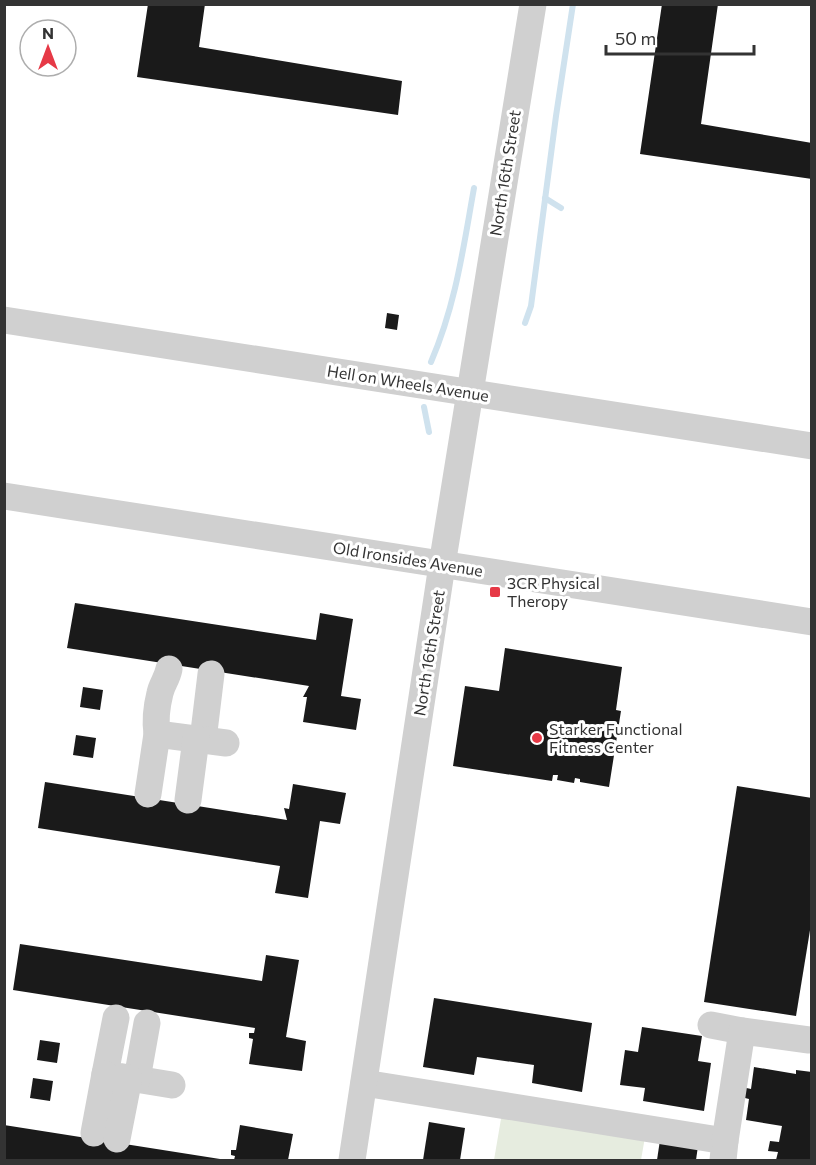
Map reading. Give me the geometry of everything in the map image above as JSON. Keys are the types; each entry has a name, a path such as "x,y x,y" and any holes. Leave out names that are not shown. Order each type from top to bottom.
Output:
{"street":[{"name":"North 16th Street","path":"352,1161 442,565 533,4"},
{"name":"Hell on Wheels Avenue","path":"4,320 812,446"},
{"name":"Old Ironsides Avenue","path":"4,496 812,622"},
{"path":"148,794 157,734 160,691 167,680 169,669"},
{"path":"188,800 208,740 211,674"},
{"path":"157,734 208,740"},
{"path":"116,1018 124,1077"},
{"path":"106,1136 124,1077 147,1023"},
{"path":"711,1025 742,1031 811,1035"},
{"path":"364,1083 724,1150 742,1031"},
{"path":"124,1077 172,1085"}],"shaded area":[{"path":"502,1113 645,1137 641,1160 494,1160"}],"building":[{"path":"148,4 205,4 199,47 402,81 398,115 137,77"},
{"path":"662,4 718,4 701,124 812,143 812,179 640,154"},
{"path":"387,313 399,315 397,330 385,328"},
{"path":"75,603 316,640 320,613 353,619 341,696 361,699 356,730 303,722 307,697 303,697 309,686 67,648"},
{"name":"Starker Functional Fitness Center","path":"505,648 622,667 616,710 621,711 609,787 580,782 580,779 575,778 574,783 557,780 558,775 553,775 552,781 453,766 465,686 499,691"},
{"path":"83,687 103,690 100,710 80,707"},
{"path":"76,735 96,738 93,758 73,755"},
{"path":"45,782 287,820 284,808 289,809 293,784 346,793 340,824 320,821 308,898 275,893 280,866 38,828"},
{"path":"737,786 812,798 812,918 796,1016 704,1002"},
{"path":"20,944 262,981 266,955 299,960 286,1037 306,1041 302,1071 249,1064 253,1039 249,1038 249,1033 254,1033 255,1028 13,990"},
{"path":"434,998 592,1023 582,1092 532,1083 534,1065 477,1057 474,1075 423,1067"},
{"path":"642,1027 702,1036 698,1061 711,1063 704,1111 643,1101 645,1088 620,1085 625,1050 638,1052"},
{"path":"40,1040 60,1043 57,1063 37,1060"},
{"path":"754,1067 796,1074 796,1070 812,1072 812,1160 776,1160 778,1152 768,1151 770,1141 779,1142 782,1126 746,1120 749,1099 741,1097 742,1087 751,1089"},
{"path":"33,1078 53,1081 50,1101 30,1098"},
{"path":"429,1122 465,1128 460,1160 423,1160"},
{"path":"4,1125 220,1159 4,1160"},
{"path":"240,1125 293,1134 288,1160 234,1160 235,1156 231,1155 231,1150 236,1150"},
{"path":"660,1140 698,1146 696,1160 657,1160"}],"waterway":[{"path":"525,323 531,306 573,4"},
{"path":"431,362 453,298 474,188"},
{"path":"545,198 561,208"},
{"path":"424,407 429,432"}],"place":[{"name":"3CR Physical Theropy","path":"495,592"},
{"name":"Starker Functional Fitness Center","path":"537,738"}]}
